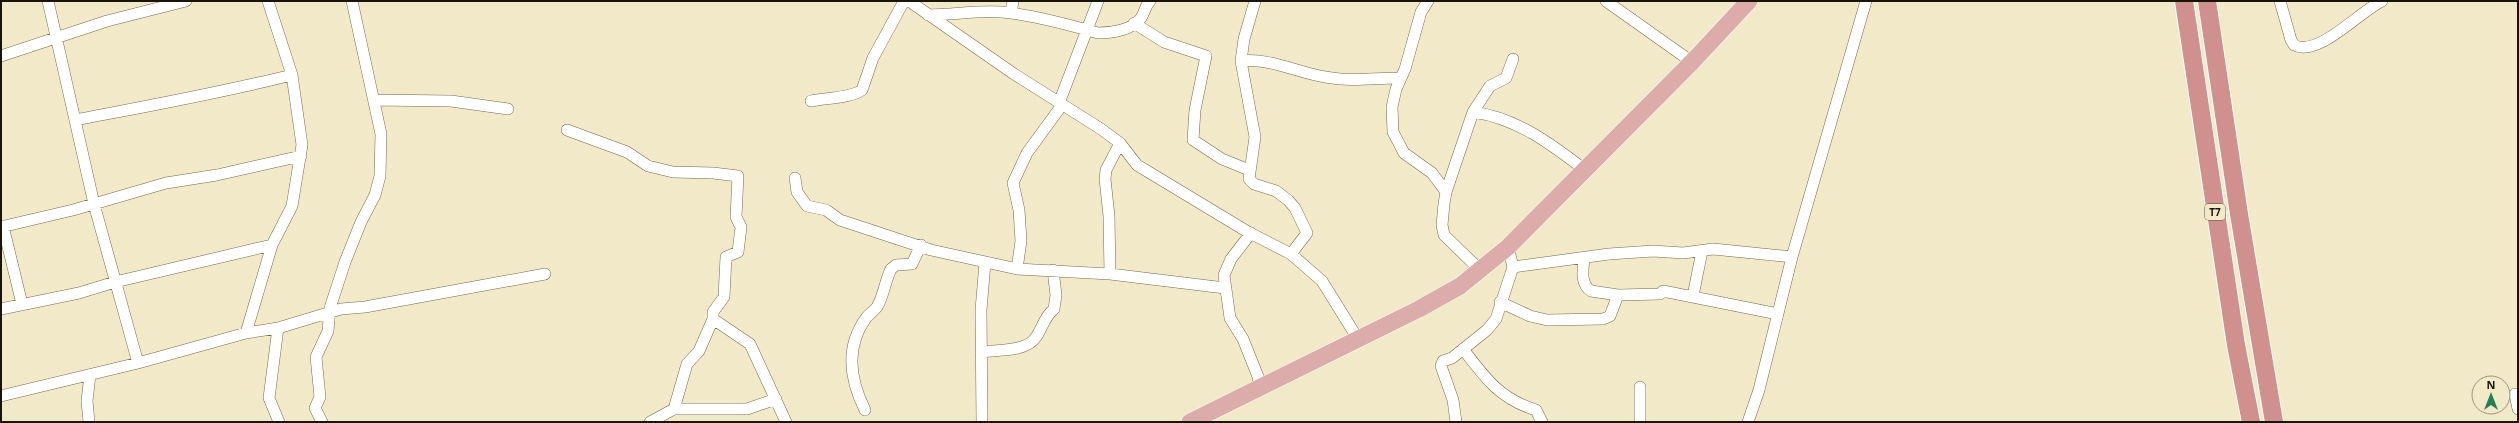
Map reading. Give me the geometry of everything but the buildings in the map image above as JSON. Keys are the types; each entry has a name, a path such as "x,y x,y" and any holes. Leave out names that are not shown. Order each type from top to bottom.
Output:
{"highway":[{"name":"T7","path":"2184,1 2236,345 2252,422"},
{"name":"T7","path":"2207,1 2239,214 2274,422"}],"main road":[{"path":"1190,422 1440,298 1480,270 1508,247 1585,170 1692,62 1749,1"}],"street":[{"path":"48,1 94,204 138,363"},
{"path":"1,56 29,48 56,37 186,1"},
{"path":"246,332 272,245 292,206 295,176 301,156 302,145 292,75 268,1"},
{"path":"322,422 315,408 320,397 316,357 328,331 328,314 345,262 361,222 375,195 380,176 381,134 352,1"},
{"path":"811,101 845,94 852,95 862,90 873,58 904,1"},
{"path":"908,1 1120,143 1137,165 1251,233 1291,254 1322,281 1358,339"},
{"path":"1011,13 1013,1"},
{"path":"1018,269 1021,241 1019,210 1013,183 1027,153 1060,104 1086,30 1098,1"},
{"path":"928,14 1011,13 1098,33 1111,33 1128,28 1141,19 1150,1"},
{"path":"1255,1 1244,39 1241,61 1255,137 1255,147 1249,170 1249,180 1254,184 1276,191 1288,200 1295,208 1307,230 1300,245 1291,254"},
{"path":"1428,1 1421,12 1404,69 1399,78 1392,107 1393,132 1397,143 1404,153 1436,176 1446,192"},
{"path":"1606,1 1692,62"},
{"path":"1748,422 1759,390 1792,257 1866,1"},
{"path":"2280,1 2294,46 2305,49 2323,42 2382,1"},
{"path":"1134,23 1164,42 1206,56 1195,110 1193,140 1222,159 1249,170"},
{"path":"1480,270 1444,235 1442,225 1446,192 1472,112 1490,86 1506,78 1513,59"},
{"path":"1241,61 1270,61 1312,74 1350,81 1399,78"},
{"path":"75,120 167,102 196,98 292,75"},
{"path":"374,100 451,101 508,109"},
{"path":"1472,112 1490,114 1522,126 1585,170"},
{"path":"566,130 626,152 648,166 673,172 713,173 738,176 736,217 741,227 738,252 736,255 726,257 724,297 720,306 713,312 713,319 699,351 687,364 674,409"},
{"path":"1110,274 1109,216 1105,179 1106,170 1120,143"},
{"path":"22,304 2,226 94,204 166,183 217,175 301,156"},
{"path":"795,178 797,192 807,206 826,210 840,220 921,245 931,250 1018,269 1110,274 1225,288"},
{"path":"1251,233 1231,259 1224,275 1230,318 1243,340 1259,379 1256,389"},
{"path":"1,309 79,293 115,282 272,245"},
{"path":"864,410 855,388 851,353 853,343 867,317 877,307 891,269 896,265 912,264 921,245"},
{"path":"1456,422 1453,400 1441,366 1443,361 1452,358 1487,330 1496,319 1500,302 1513,268 1508,247"},
{"path":"1513,268 1632,252 1683,253 1722,249 1792,257"},
{"path":"1693,296 1702,250"},
{"path":"1584,258 1582,273 1586,288 1591,291 1618,295 1656,294 1662,291 1778,314"},
{"path":"982,422 982,295 985,263"},
{"path":"981,352 1024,346 1035,339 1045,316 1054,309 1056,295 1053,270"},
{"path":"1,396 138,363 246,332 278,328 341,309 371,306 447,290 546,274"},
{"path":"1500,302 1530,316 1547,320 1603,319 1610,316 1618,295"},
{"path":"713,319 750,344 786,422"},
{"path":"278,328 269,398 279,422"},
{"path":"1463,349 1493,386 1514,403 1536,410 1542,422"},
{"path":"88,422 87,401 90,375"},
{"path":"1640,387 1640,422"},
{"path":"2515,394 2518,409"},
{"path":"650,422 674,409 747,409 776,399"}]}
